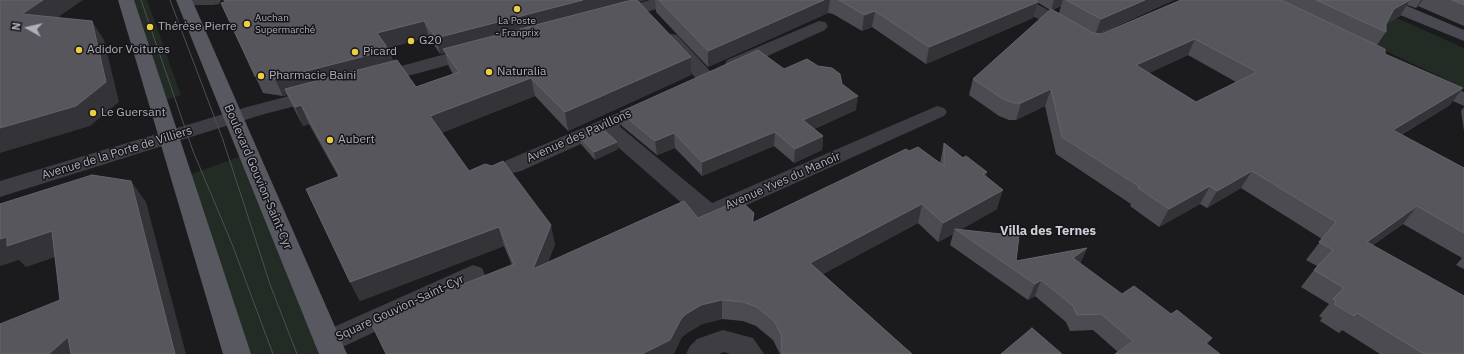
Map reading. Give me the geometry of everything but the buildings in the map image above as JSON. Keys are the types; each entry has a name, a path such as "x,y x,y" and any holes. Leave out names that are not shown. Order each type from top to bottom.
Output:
{"main road":[{"path":"126,0 237,354"},
{"name":"Boulevard Gouvion-Saint-Cyr","path":"184,0 330,348"},
{"path":"1379,0 1464,36"},
{"path":"1414,76 1464,100"}],"street":[{"path":"188,0 213,0"},
{"path":"596,21 642,9 668,0"},
{"path":"1018,0 1087,40"},
{"path":"642,9 658,26 698,80 818,26"},
{"path":"356,84 495,47"},
{"name":"Avenue de la Porte de Villiers","path":"0,190 169,137 333,90"},
{"name":"Avenue des Pavillons","path":"513,166 634,111"},
{"name":"Avenue Yves du Manoir","path":"605,125 709,214 937,112"},
{"name":"Square Gouvion-Saint-Cyr","path":"330,348 473,275"},
{"path":"700,354 707,347 723,341 734,342 743,346 750,354"}],"shaded area":[{"path":"133,0 147,0 181,95 166,100"},
{"path":"1357,0 1464,48 1464,88 1375,46"},
{"path":"241,156 322,354 248,354 189,175"}],"tram line":[{"path":"141,0 193,151 232,244 273,354"},
{"path":"170,0 223,140 271,287 297,354"}],"place":[{"name":"La Poste - Franprix","path":"517,9"},
{"name":"Auchan Supermarché","path":"247,24"},
{"name":"Thérèse Pierre","path":"150,27"},
{"name":"G20","path":"411,41"},
{"name":"Adidor Voitures","path":"79,50"},
{"name":"Picard","path":"355,52"},
{"name":"Naturalia","path":"489,72"},
{"name":"Pharmacie Baini","path":"261,76"},
{"name":"Le Guersant","path":"93,113"},
{"name":"Aubert","path":"330,140"}],"district":[{"name":"Villa des Ternes","path":"1048,231"}]}
